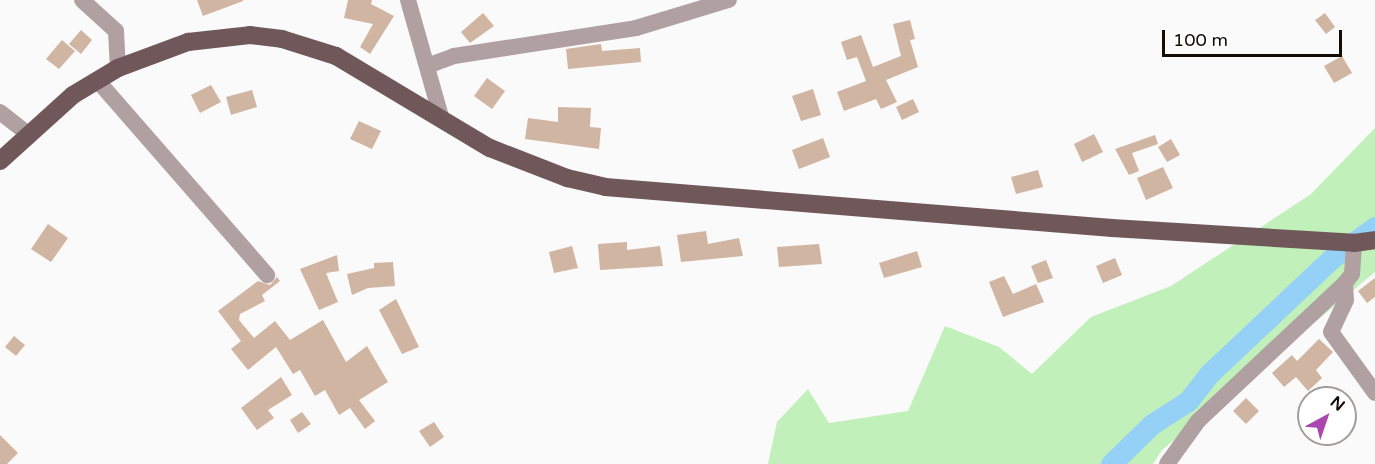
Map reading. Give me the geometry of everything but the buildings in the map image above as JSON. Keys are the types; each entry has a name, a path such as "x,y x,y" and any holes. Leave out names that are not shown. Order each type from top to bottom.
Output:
{"main road":[{"path":"0,161 27,133 97,80 118,68 188,42 219,36 282,39 336,56 521,162 605,187 1354,243 1375,240"}],"street":[{"path":"82,0 116,31 118,68"},
{"path":"408,0 441,117"},
{"path":"427,66 453,56 636,28 729,0"},
{"path":"97,80 267,275"},
{"path":"0,112 27,133"},
{"path":"1167,464 1210,407 1345,283 1352,274 1354,243"},
{"path":"1345,283 1346,300 1331,332 1375,393"}],"green space":[{"path":"1375,128 1375,272 1162,450 1153,464 768,464 777,422 808,389 829,423 908,411 945,326 999,347 1032,374 1091,317 1171,286 1311,194"}],"waterway":[{"path":"1111,464 1152,424 1188,401 1209,374 1332,258 1375,227"}]}
